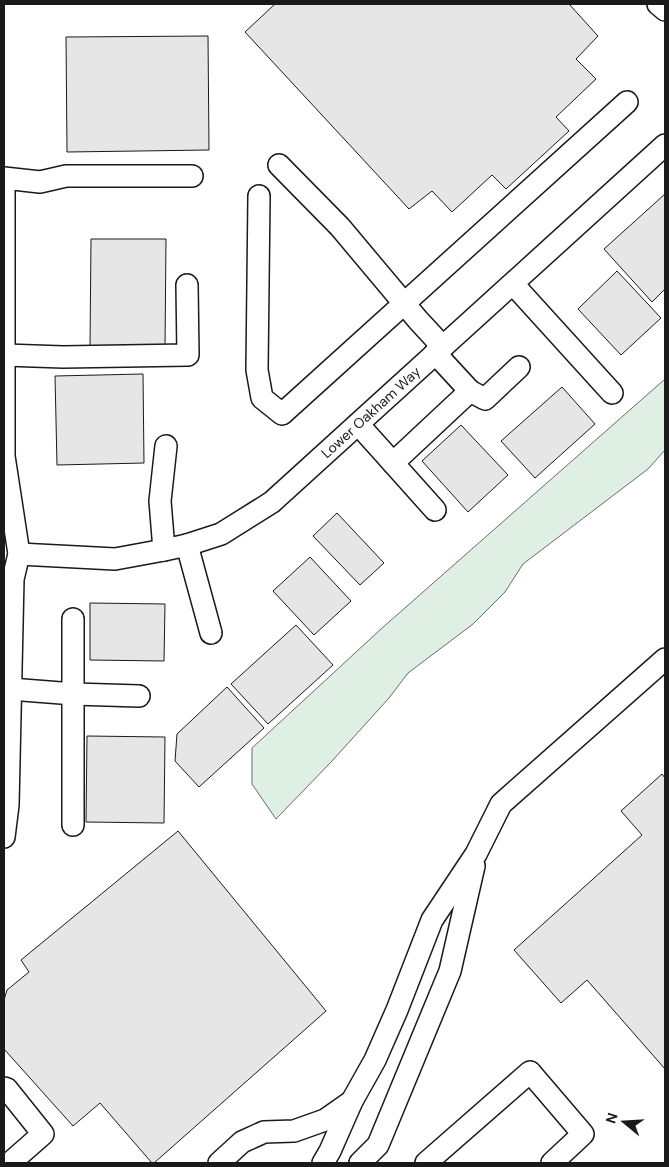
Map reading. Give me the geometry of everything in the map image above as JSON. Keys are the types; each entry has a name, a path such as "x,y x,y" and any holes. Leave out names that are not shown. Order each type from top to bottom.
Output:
{"street":[{"path":"658,4 665,10"},
{"path":"259,196 258,370 262,398 282,414 627,102"},
{"name":"Lower Oakham Way","path":"19,554 115,559 164,550 221,534 272,502 665,145"},
{"path":"279,165 340,227 405,303 470,391 486,399 519,367"},
{"path":"4,178 40,182 66,176 192,176"},
{"path":"4,184 4,456 19,554 13,579 4,837"},
{"path":"513,284 612,393"},
{"path":"5,355 63,358 188,354 187,285"},
{"path":"393,463 470,391"},
{"path":"358,424 435,510"},
{"path":"164,550 160,501 166,446"},
{"path":"187,545 211,633"},
{"path":"72,825 73,619"},
{"path":"323,1163 330,1152 352,1101 375,1060 397,1010 432,920 476,854 501,804 665,659"},
{"path":"10,689 74,694 139,696"},
{"path":"360,1163 378,1145 450,971 476,854"},
{"path":"426,1163 530,1072 584,1134 552,1163"},
{"path":"4,1088 43,1134 10,1163"},
{"path":"219,1163 242,1142 264,1132 294,1131 325,1120 352,1101"}],"green space":[{"path":"665,379 665,450 648,469 523,564 505,592 473,624 408,673 389,698 276,819 252,784 252,748 381,629"}],"building":[{"path":"275,4 569,4 598,36 576,59 596,79 556,117 569,131 506,189 492,175 452,212 432,191 409,209 245,32"},
{"path":"208,36 209,150 67,152 66,37"},
{"path":"665,194 665,289 652,302 604,249"},
{"path":"91,239 166,239 165,348 90,347"},
{"path":"617,271 661,318 621,355 578,309"},
{"path":"143,374 144,463 57,465 55,376"},
{"path":"562,387 595,424 535,478 501,441"},
{"path":"461,425 508,475 468,512 422,461"},
{"path":"337,513 384,563 360,585 313,536"},
{"path":"310,557 351,601 314,635 273,591"},
{"path":"90,603 165,604 164,661 90,660"},
{"path":"296,625 333,665 268,724 231,684"},
{"path":"227,687 264,728 199,787 175,761 177,734"},
{"path":"87,736 165,737 164,823 86,822"},
{"path":"662,774 665,778 665,1069 587,980 561,1003 514,950 642,835 621,811"},
{"path":"178,831 326,1011 152,1163 100,1103 73,1126 4,1049 4,1000 7,990 29,972 21,960"}]}
